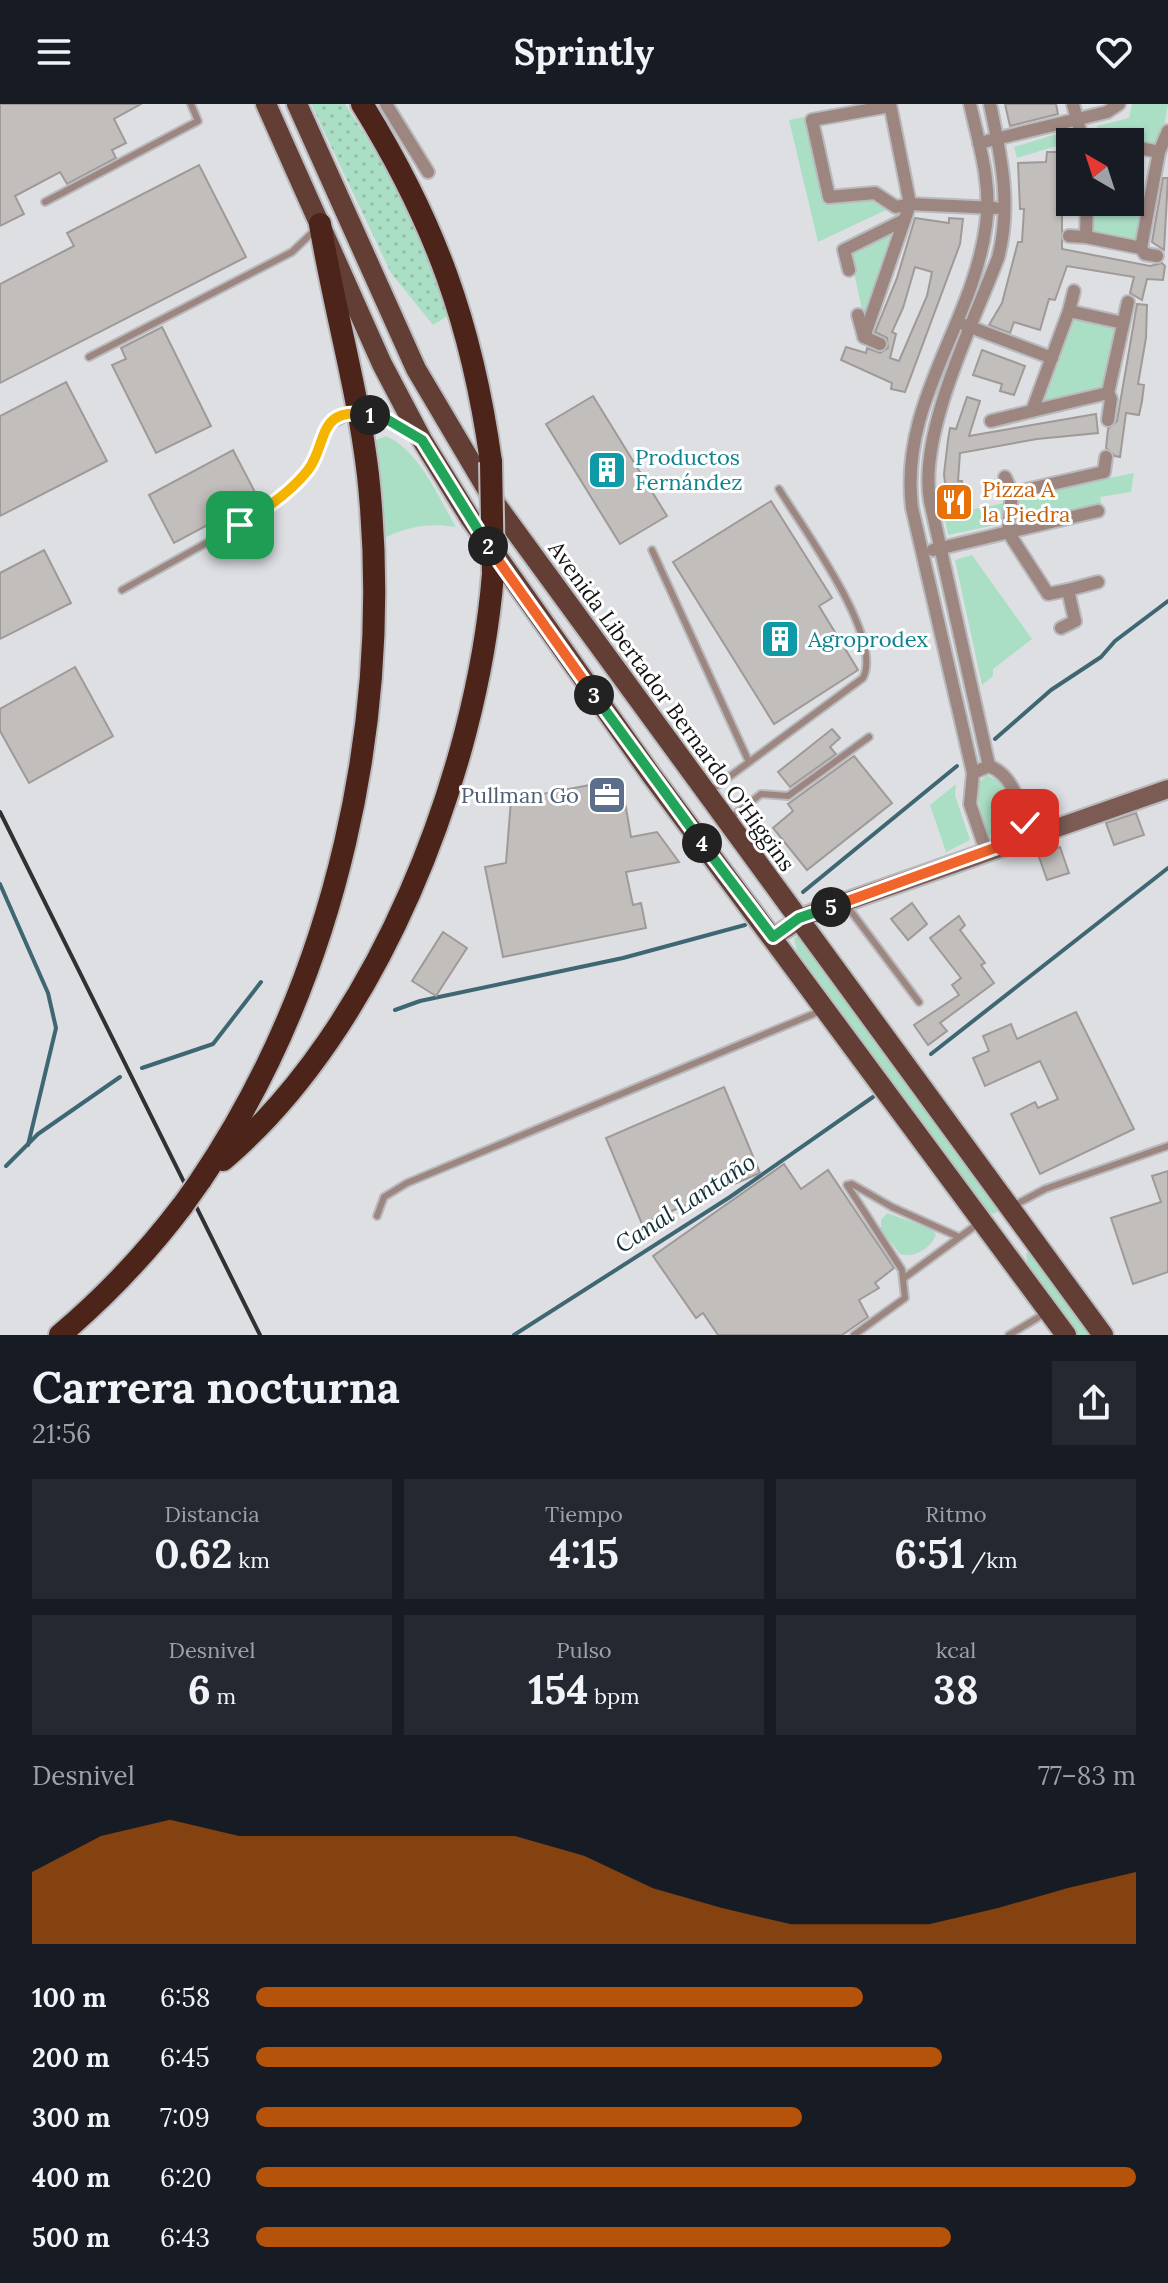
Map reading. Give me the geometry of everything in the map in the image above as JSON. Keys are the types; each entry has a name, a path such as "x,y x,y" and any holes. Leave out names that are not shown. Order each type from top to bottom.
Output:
{"highway":[{"path":"203,1177 250,1135 306,1068 348,1006 403,905 432,836 467,735 487,639 493,574 491,462 478,384 455,291 417,201 362,104"},
{"path":"60,1335 112,1291 145,1256 203,1177 247,1103 289,1013 319,933 348,829 366,721 373,635 371,509 359,413 320,224"}],"main road":[{"path":"266,104 382,364 422,440 506,572 670,801 1066,1335"},
{"name":"Avenida Libertador Bernardo O'Higgins","path":"297,104 416,369 463,452 532,555 1019,1214 1103,1335"},
{"path":"773,937 799,918 1168,789"},
{"path":"997,1242 1019,1214"}],"street":[{"path":"386,104 428,172"},
{"path":"970,104 987,182 988,208 980,255 924,402 910,456 912,508 973,773 970,804 986,851"},
{"path":"989,766 928,491 929,449 998,258 1006,208 990,104"},
{"path":"1073,104 1079,128"},
{"path":"979,143 1107,112 1119,104"},
{"path":"864,337 910,204 890,105 812,120 829,197 875,193 896,207 910,204 1006,208"},
{"path":"1157,256 1145,254 1141,248 1159,152 1168,131"},
{"path":"1144,149 1159,152"},
{"path":"1086,237 1087,216"},
{"path":"849,270 844,250 904,220"},
{"path":"1069,236 1141,248"},
{"path":"1032,411 1074,291"},
{"path":"1108,420 1111,399 1108,393 1128,302"},
{"path":"1069,311 1123,323"},
{"path":"858,315 864,337"},
{"path":"955,321 1052,358"},
{"path":"864,337 880,344"},
{"path":"991,421 1108,393"},
{"path":"1012,493 1104,472 1106,457"},
{"path":"1005,477 1012,493 1008,532 1048,594 1098,582"},
{"path":"922,553 1098,511"},
{"path":"1061,628 1075,621 1068,590"},
{"path":"973,773 989,766 997,769 1014,789 1030,836"}],"lane":[{"path":"45,202 198,121 191,104"},
{"path":"89,357 292,252 320,224"},
{"path":"122,590 260,513 309,469 323,429 341,417 359,413 388,420 422,440"},
{"path":"707,793 863,678 867,671 866,649 852,610 779,489"},
{"path":"652,550 749,762"},
{"path":"727,820 761,794 788,796 869,737"},
{"path":"844,902 919,1002"},
{"path":"377,1216 384,1197 407,1183 826,1009"},
{"path":"1019,1214 1045,1189 1168,1146"},
{"path":"854,1335 905,1298 902,1270 847,1185 852,1184 892,1207 959,1237"},
{"path":"904,1278 982,1221"},
{"path":"1009,1335 1048,1311"}],"green space":[{"path":"311,104 345,104 390,174 419,235 448,316 433,325 391,273"},
{"path":"1132,104 1168,104 1160,147 1144,143 1144,128 1097,128 1129,118"},
{"path":"804,117 824,204 866,200 881,204 886,210 818,242 789,120"},
{"path":"1056,134 1056,146 1017,158 1014,147"},
{"path":"1093,216 1141,216 1137,240 1092,231"},
{"path":"897,228 864,319 850,254"},
{"path":"1072,317 1117,328 1104,388 1042,402 1050,370"},
{"path":"386,436 418,463 456,527 420,526 386,537 376,440"},
{"path":"1134,473 1131,492 1100,497 1102,506 1016,523 1018,496"},
{"path":"1005,503 1000,524 948,535 944,515"},
{"path":"972,555 1032,639 993,669 993,676 982,685 955,560"},
{"path":"987,775 1000,782 1017,826 988,836 976,793 978,783"},
{"path":"956,784 955,795 970,840 946,852 930,805"},
{"path":"799,936 997,1203 999,1211 993,1214 986,1210 797,951 794,938"},
{"path":"887,1213 931,1229 936,1234 934,1239 916,1254 900,1254 881,1230 881,1220"},
{"path":"1032,1251 1095,1335 1078,1335 1028,1266 1026,1254"}],"building":[{"path":"0,104 141,104 114,119 126,143 112,150 116,158 67,184 60,172 15,196 24,214 0,226"},
{"path":"1005,104 1056,104 1058,114 1010,126"},
{"path":"1047,152 1056,152 1056,216 1062,216 1062,249 1150,266 1162,263 1165,266 1163,280 1147,279 1142,300 1130,293 1134,277 1067,266 1055,300 1049,299 1040,330 1014,322 1010,333 989,325 1002,303 1018,242 1022,242 1024,209 1020,209 1018,163 1046,162"},
{"path":"199,165 246,257 0,383 0,284 74,246 67,233"},
{"path":"1163,178 1168,178 1164,250 1152,242"},
{"path":"915,218 949,223 949,218 963,219 960,244 905,392 891,389 892,383 841,360 846,347 866,353 867,348 880,353 888,348 887,338 875,332 897,278","holes":["915,267 932,272 927,296 899,361 890,358 896,334 892,332"]},
{"path":"1137,304 1147,305 1146,338 1138,384 1144,385 1139,415 1126,413 1120,457 1106,448 1108,429 1117,421"},
{"path":"162,327 211,426 156,453 112,365 126,359 121,348"},
{"path":"982,350 1025,366 1014,395 1000,391 1002,384 973,375"},
{"path":"66,382 107,461 0,516 0,416"},
{"name":"Productos Fernández","path":"593,396 667,516 620,544 546,424"},
{"path":"967,397 980,401 969,436 1096,414 1098,433 1037,439 960,453 958,481 962,481 961,509 948,511 944,474 950,428 956,429"},
{"path":"233,450 258,498 174,543 149,495"},
{"name":"Agroprodex","path":"771,501 832,598 819,606 858,670 774,724 673,562"},
{"path":"44,550 71,603 0,639 0,573"},
{"path":"75,667 113,736 29,783 0,731 0,709"},
{"path":"832,729 840,738 830,747 836,754 790,787 778,772"},
{"path":"854,756 892,803 807,870 773,828 793,811 788,804"},
{"path":"621,779 631,837 657,832 679,862 626,872 633,905 641,903 646,928 503,957 485,867 506,863 511,800"},
{"path":"1136,813 1144,835 1114,845 1106,823"},
{"path":"1060,847 1069,873 1047,880 1038,854"},
{"path":"912,903 927,924 908,940 891,919"},
{"path":"959,916 965,925 960,930 985,963 981,965 994,983 940,1023 947,1031 928,1045 914,1025 959,995 952,985 961,978 930,938"},
{"path":"443,932 467,948 436,996 412,981"},
{"path":"1076,1012 1134,1129 1040,1174 1011,1114 1035,1102 1038,1108 1058,1099 1040,1061 985,1086 973,1058 989,1051 983,1036 1011,1024 1017,1039"},
{"path":"724,1087 760,1173 642,1224 606,1138"},
{"path":"784,1164 801,1189 828,1170 894,1268 875,1283 879,1288 859,1300 868,1317 842,1335 718,1335 703,1313 696,1318 653,1256"},
{"path":"1168,1171 1168,1272 1133,1284 1111,1218 1161,1202 1152,1176"}],"waterway":[{"path":"995,739 1051,690 1101,657 1115,641 1168,601"},
{"path":"803,892 957,766"},
{"name":"Canal Lantaño","path":"931,1054 1168,868"},
{"path":"0,884 48,993 56,1028 28,1145"},
{"path":"395,1010 420,1001 623,958 745,925"},
{"path":"142,1068 213,1044 261,982"},
{"path":"6,1166 38,1134 120,1077"},
{"name":"Canal Lantaño","path":"514,1335 730,1197 873,1097"}],"railway":[{"path":"0,812 260,1335"}],"place":[{"name":"Productos Fernández","path":"607,470"},
{"name":"Pizza A la Piedra","path":"954,502"},
{"name":"Agroprodex","path":"780,639"},
{"name":"Pullman Go","path":"607,795"}],"route":[{"path":"240,525 260,513 298,481 315,458 323,429 341,417 359,413 378,417 422,440 506,572 679,813 773,937 799,918 1030,836 1025,823"}]}
